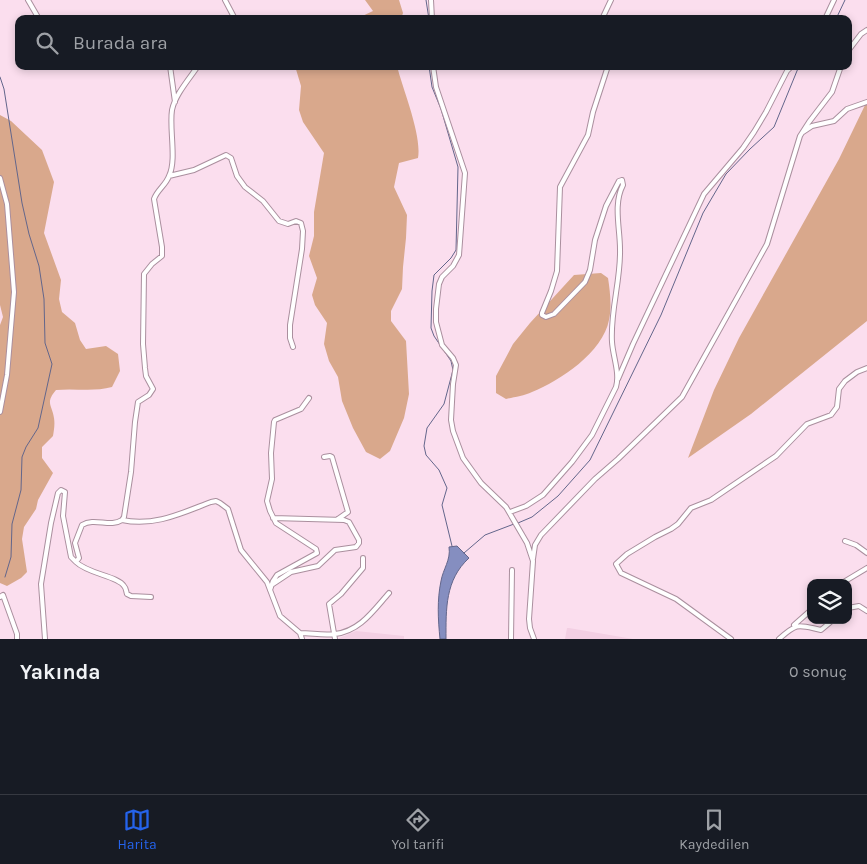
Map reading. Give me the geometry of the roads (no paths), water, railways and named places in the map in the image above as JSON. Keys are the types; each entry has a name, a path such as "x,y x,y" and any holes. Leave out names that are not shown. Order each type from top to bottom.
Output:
{"street":[{"path":"28,0 37,15"},
{"path":"226,0 233,15"},
{"path":"431,0 432,15"},
{"path":"604,15 611,0"},
{"path":"827,15 834,0"},
{"path":"852,46 861,34 867,30"},
{"path":"171,70 175,102"},
{"path":"122,520 131,472 134,422 138,402 149,395 153,389 146,376 143,344 144,274 162,256 154,199 156,192 169,176 172,165 172,111 175,102 195,70"},
{"path":"434,70 436,87 465,173 459,256 453,266 442,277 439,284 436,309 442,345 454,358 456,365 451,420 453,431 463,458 481,483 511,513 521,531 533,562"},
{"path":"607,70 593,112 588,135 560,187 557,271 552,291 542,315 546,317 554,314 585,282 590,270 595,240 606,206 619,181 622,180 623,184 620,190 618,205 619,272 612,331 613,354 618,379"},
{"path":"534,639 529,619 535,545 541,535 595,479 682,397 767,244 802,133 832,92 840,70"},
{"path":"511,513 543,495 572,462 592,435 616,387 633,344 704,194 754,132 787,71"},
{"path":"802,133 812,126 834,121 847,109 867,102"},
{"path":"169,176 194,170 226,155 231,158 237,176 245,186 263,201 279,221 288,224 296,221 301,223 303,232 302,250 290,324 290,338 293,347"},
{"path":"0,178 6,204 14,292 7,375 0,412"},
{"path":"731,639 676,599 621,573 616,564 627,554 678,524 691,508 711,500 776,456 807,424 831,414 837,407 839,388 857,372 867,368"},
{"path":"270,590 277,575 317,553 316,549 276,523 267,501 272,479 272,425 275,420 301,409 309,398"},
{"path":"324,457 330,456 332,458 348,512 338,519"},
{"path":"45,639 42,584 51,523 58,493 61,490 65,492 62,508 71,557 90,571 116,580 124,586 127,594 131,596 151,597"},
{"path":"76,562 79,558 75,543 82,525 90,522 108,524 122,520 135,523 159,520 211,502 220,502 228,509 241,550 267,582 280,616 300,633 302,639"},
{"path":"272,585 291,572 318,566 335,550 356,547 359,543 349,522 338,519 273,518"},
{"path":"844,541 856,545 867,553"},
{"path":"335,637 329,604 341,594 363,568 363,558"},
{"path":"849,579 867,568"},
{"path":"511,639 512,570"},
{"path":"300,633 335,637 354,630 389,593"},
{"path":"0,597 3,595 18,634 17,639"},
{"path":"852,607 859,606 867,612"},
{"path":"779,639 807,614"},
{"path":"793,627 800,625 821,630 828,624"}],"water":[{"path":"457,546 469,558 455,576 451,585 447,606 446,639 440,639 438,610 441,581 449,556 449,547"}],"waterway":[{"path":"426,0 428,15"},
{"path":"838,15 845,0"},
{"path":"430,70 432,87 441,109 458,167 456,250 451,258 434,275 431,328 434,336 451,361 453,370 444,404 427,428 424,446 426,455 439,470 447,488 442,505 452,546"},
{"path":"518,523 532,517 558,496 590,460 661,315 703,213 726,174 774,127 797,70"},
{"path":"0,77 4,89 22,203 39,266 44,299 45,343 52,364 38,428 22,457 21,490 12,524 11,557 5,577"},
{"path":"464,553 485,535 514,524"}]}
